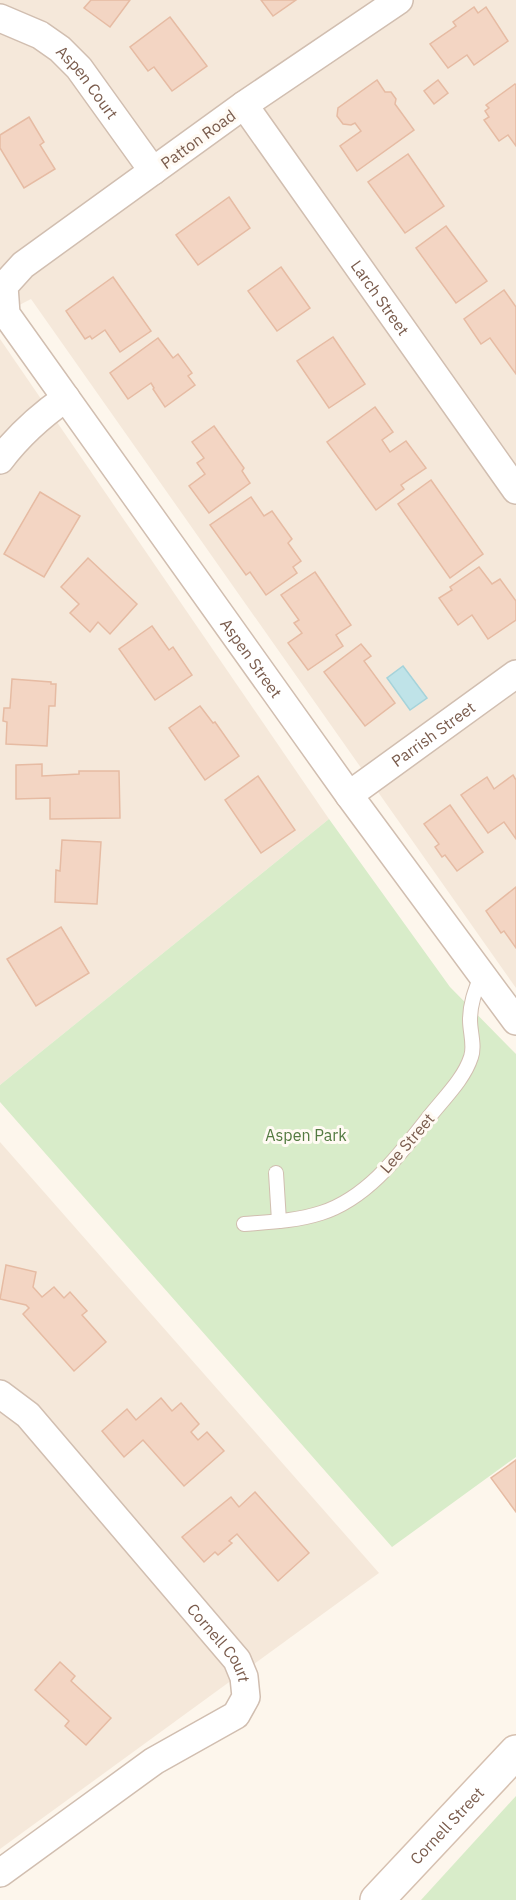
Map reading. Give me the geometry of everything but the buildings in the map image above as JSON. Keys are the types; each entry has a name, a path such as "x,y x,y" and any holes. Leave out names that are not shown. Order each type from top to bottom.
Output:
{"street":[{"name":"Patton Road","path":"4,286 23,266 244,105 399,0"},
{"name":"Aspen Court","path":"0,18 40,35 60,49 79,68 153,171"},
{"name":"Larch Street","path":"244,105 516,490"},
{"name":"Aspen Street","path":"4,286 6,314 349,795 516,1021"},
{"path":"0,460 15,440 39,417 66,398"},
{"name":"Parrish Street","path":"349,795 516,674"},
{"name":"Cornell Court","path":"0,1394 28,1415 237,1660 244,1677 246,1697 237,1715 154,1761 0,1873"},
{"name":"Cornell Street","path":"377,1900 516,1752"}],"lane":[{"name":"Lee Street","path":"244,1224 303,1218 338,1206 355,1196 389,1166 468,1066 473,1054 471,1000 481,976"},
{"path":"276,1173 279,1221"}],"shaded area":[{"path":"0,0 516,0 516,988 31,299 0,315"},
{"path":"0,339 329,819 0,1085"},
{"path":"0,1142 379,1573 0,1849"}],"green space":[{"name":"Aspen Park","path":"329,819 450,987 516,1054 516,1457 392,1547 0,1102 0,1085"},
{"path":"516,1796 516,1900 421,1900"}],"water":[{"path":"403,666 427,698 410,710 387,678"}]}
